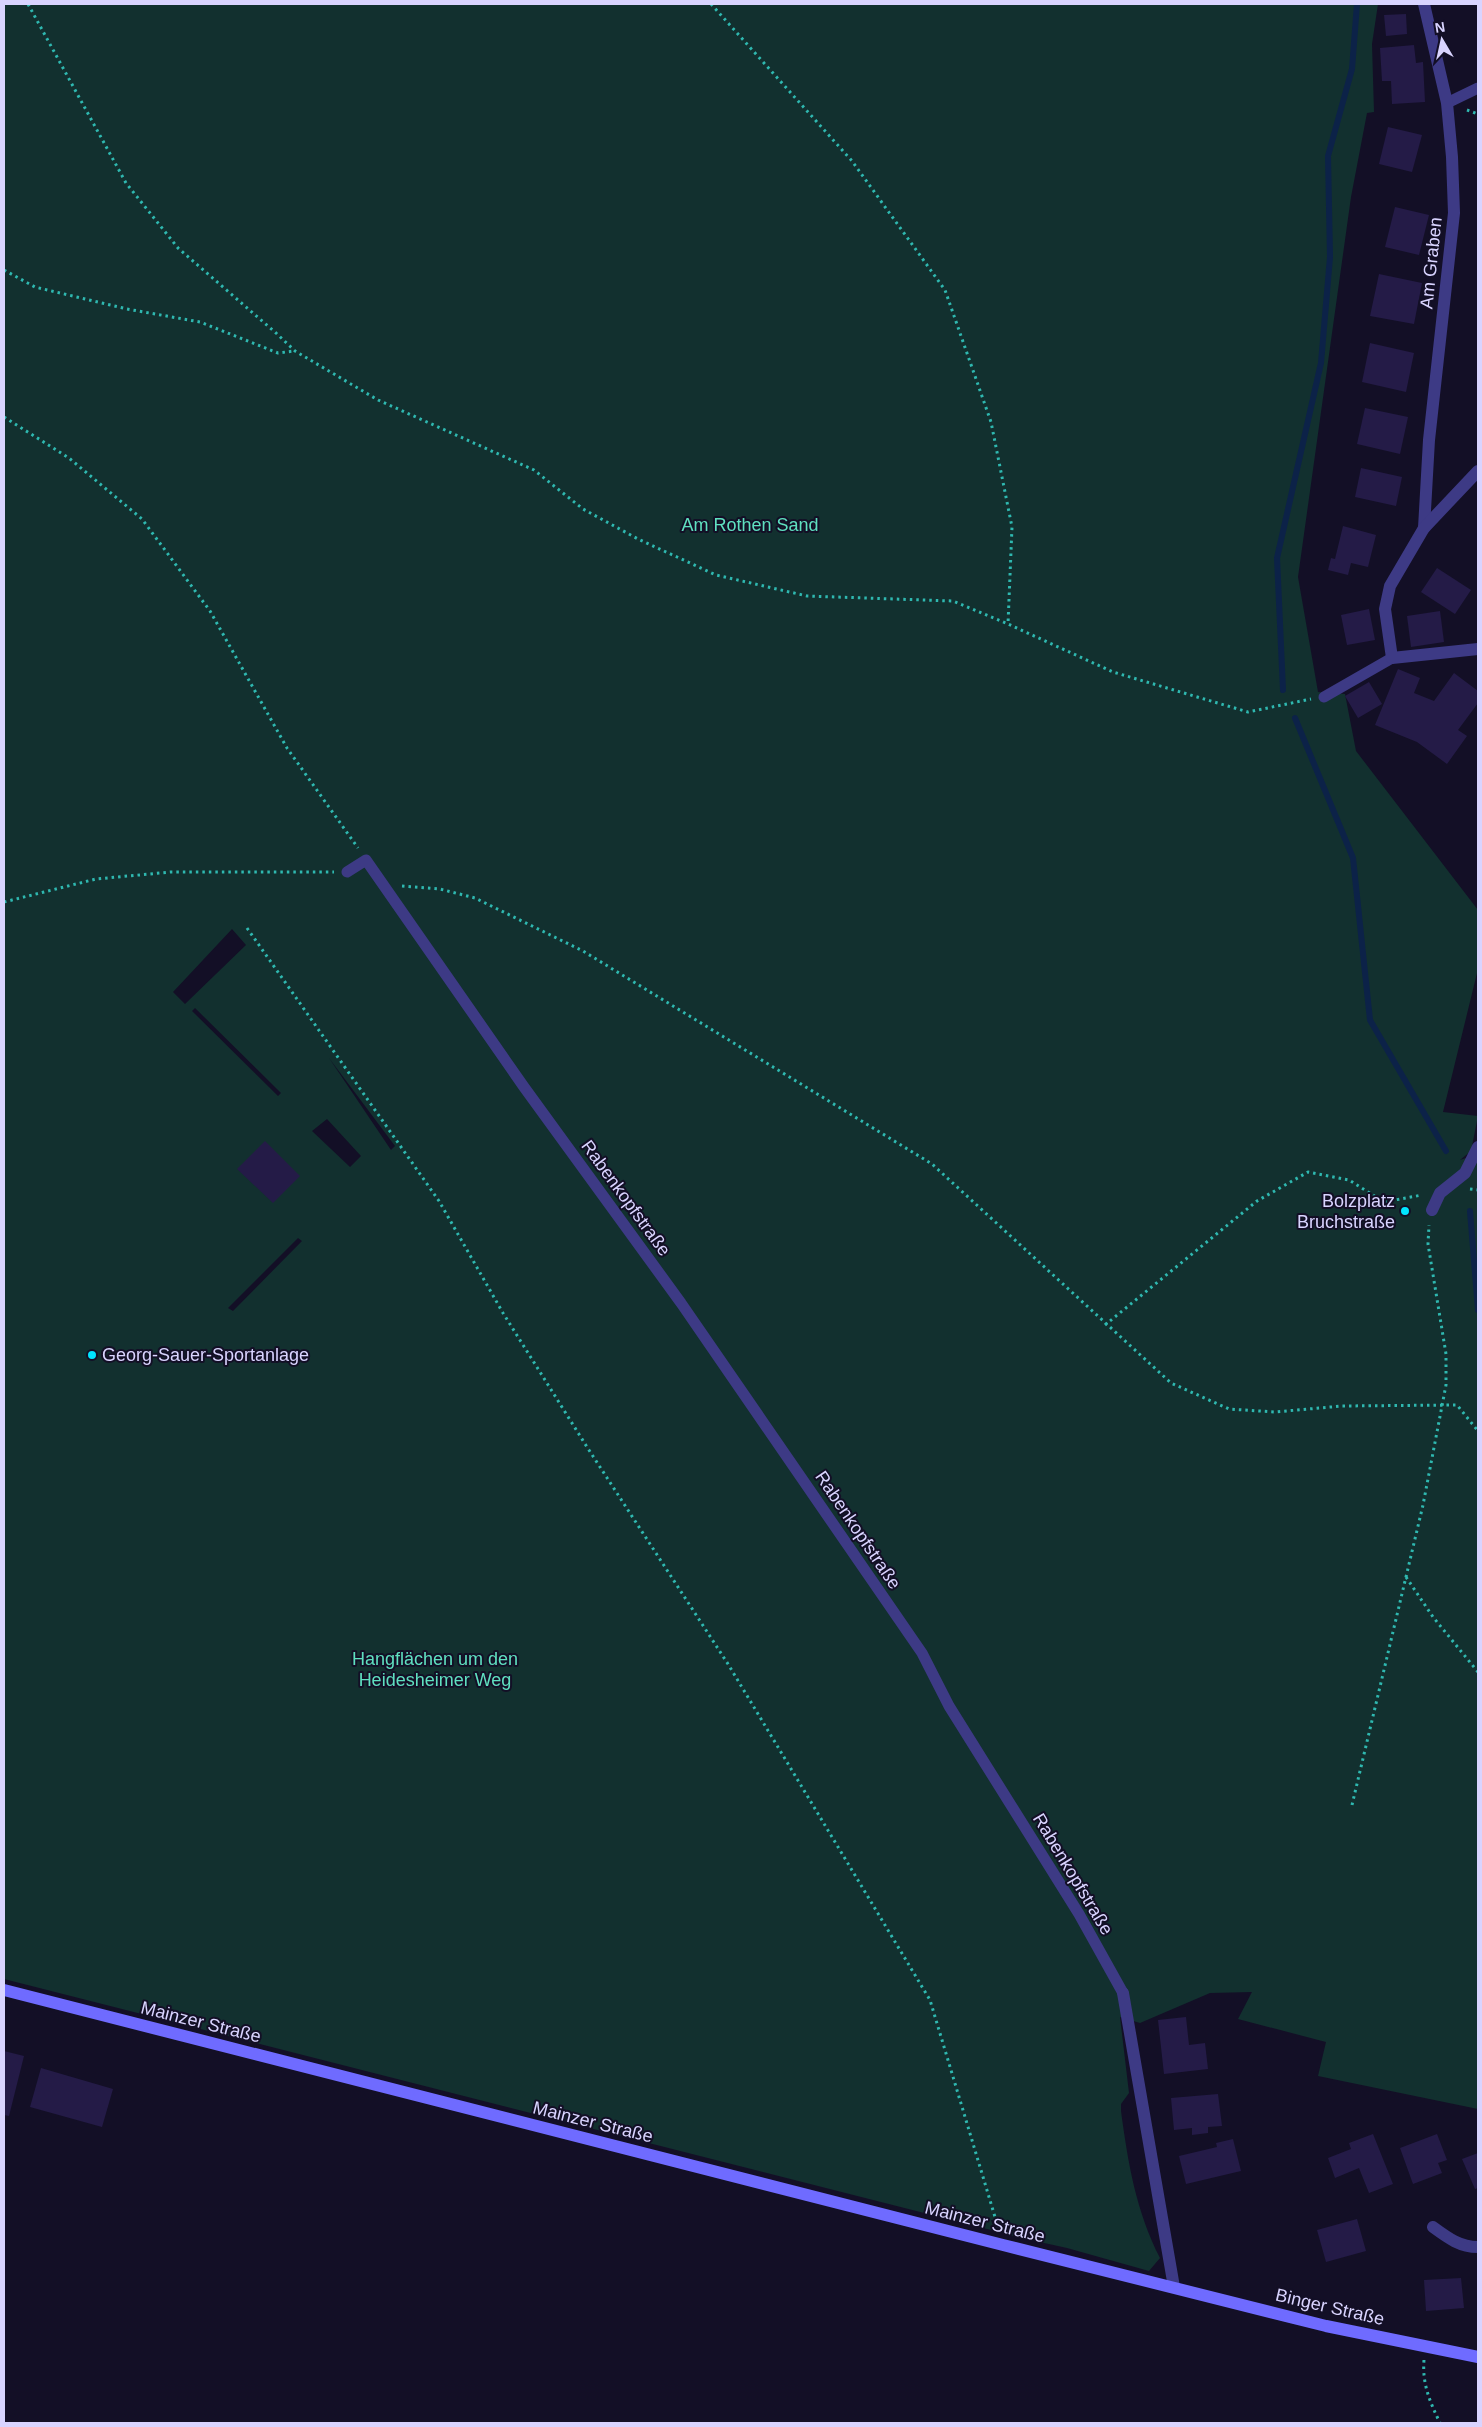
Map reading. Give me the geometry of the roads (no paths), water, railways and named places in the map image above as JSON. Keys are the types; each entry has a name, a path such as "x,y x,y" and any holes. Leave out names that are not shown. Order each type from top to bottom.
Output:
{"main road":[{"name":"Mainzer Straße","path":"4,1990 1174,2287"},
{"name":"Binger Straße","path":"1174,2287 1326,2326 1478,2357"}],"street":[{"name":"Am Graben","path":"1424,4 1447,103 1452,157 1454,213 1429,440 1424,528"},
{"path":"1478,471 1424,528 1390,586 1385,609 1392,658 1478,649"},
{"path":"1432,1210 1440,1193 1464,1173 1478,1147"},
{"name":"Rabenkopfstraße","path":"1123,1993 1174,2287"},
{"path":"1433,2227 1454,2242 1467,2247 1478,2247"}],"lane":[{"path":"1447,103 1478,88"},
{"path":"1324,697 1392,658"},
{"name":"Rabenkopfstraße","path":"347,872 366,860 524,1087 681,1303 922,1653 949,1706 1078,1914 1123,1993"}],"waterway":[{"path":"1283,690 1277,558 1321,363 1330,257 1328,156 1352,69 1357,4"},
{"path":"1295,718 1353,858 1370,1020 1446,1151"},
{"path":"1470,1211 1478,1310"}],"place":[{"name":"Bolzplatz Bruchstraße","path":"1405,1211"},
{"name":"Georg-Sauer-Sportanlage","path":"92,1355"}],"park label":[{"name":"Am Rothen Sand","path":"750,525"},
{"name":"Hangflächen um den Heidesheimer Weg","path":"435,1669"}]}
